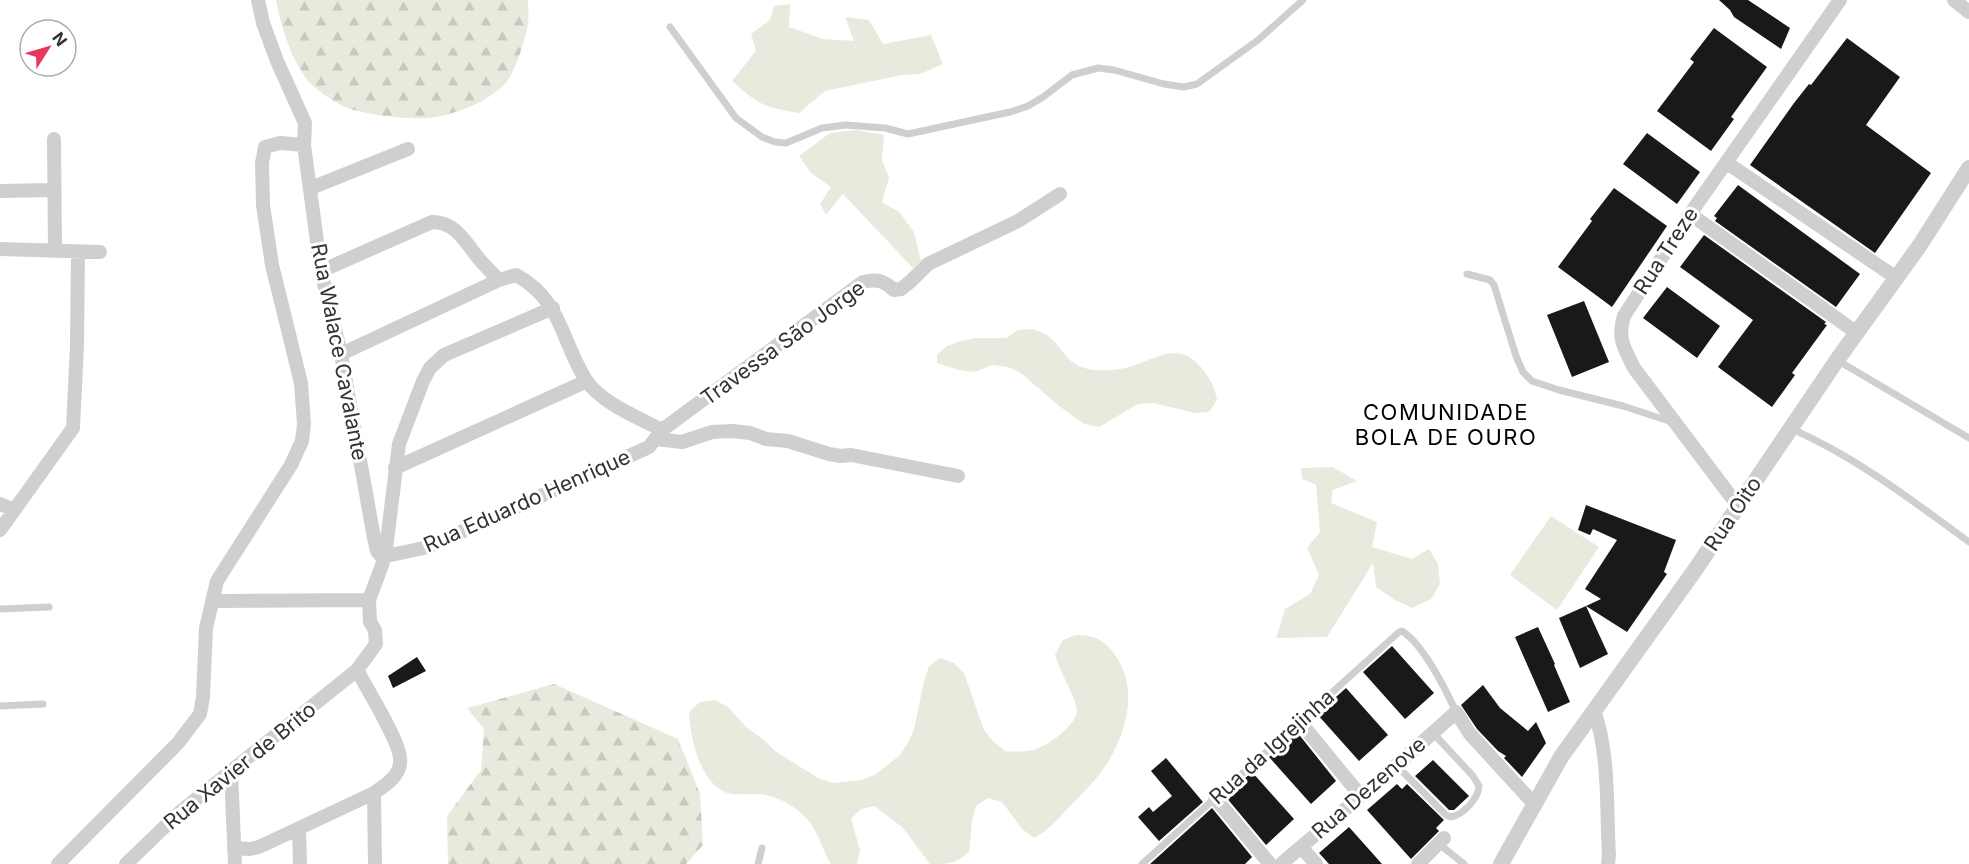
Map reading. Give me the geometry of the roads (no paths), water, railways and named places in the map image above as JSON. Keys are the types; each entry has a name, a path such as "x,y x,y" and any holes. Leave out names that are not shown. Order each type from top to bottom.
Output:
{"street":[{"name":"Rua Walace Cavalante","path":"258,0 263,23 277,61 305,123 304,145 321,271 340,354 374,538 377,551 384,557"},
{"name":"Rua Treze","path":"1738,506 1634,368 1623,345 1620,330 1624,316 1690,214 1840,0"},
{"path":"1954,0 1969,12"},
{"path":"54,139 55,250"},
{"path":"58,864 178,743 200,714 203,697 206,628 217,581 291,465 302,441 304,424 301,383 272,265 263,205 262,163 265,147 273,144 304,145"},
{"path":"311,188 408,149"},
{"path":"1727,163 1895,277"},
{"name":"Rua Oito","path":"1501,864 1561,757 1792,429 1895,277 1920,245 1969,168"},
{"path":"0,191 53,190"},
{"name":"Travessa São Jorge","path":"659,435 771,348 863,282 877,279 894,290 900,289 928,264 1018,221 1060,194"},
{"path":"1690,214 1857,333"},
{"path":"321,271 432,222 442,222 468,243 478,259 499,280"},
{"path":"0,249 100,252"},
{"path":"0,530 73,428 78,252"},
{"path":"340,354 499,280 516,275 539,292 553,308 587,381 614,406 659,435 682,442 712,432 750,433 766,439 788,441 829,454 851,455 958,476"},
{"path":"212,601 369,600 384,557 399,444 430,368 456,349 553,308"},
{"path":"395,468 587,381"},
{"name":"Rua Eduardo Henrique","path":"384,557 428,547 649,447 659,435"},
{"path":"0,504 14,510"},
{"name":"Rua Xavier de Brito","path":"126,864 180,812 357,670 376,644 375,630 370,621 369,600"},
{"path":"234,848 259,847 374,793 391,782 399,769 401,759 357,670"},
{"path":"1594,710 1601,730 1605,762 1608,864"},
{"path":"1456,712 1470,734 1534,804"},
{"name":"Rua Dezenove","path":"1281,864 1397,766 1456,712"},
{"path":"1300,722 1360,795"},
{"path":"231,772 235,864"},
{"path":"374,793 375,864"},
{"path":"1215,798 1270,864"},
{"path":"299,829 300,864"},
{"path":"1418,864 1442,841"},
{"path":"1301,847 1316,864"}],"lane":[{"path":"670,27 736,118 762,137 786,143 822,128 846,125 885,128 908,134 1010,112 1036,101 1072,75 1098,68 1164,84 1184,87 1197,84 1258,40 1303,0"},
{"path":"1467,274 1490,280 1494,285 1516,356 1523,372 1532,381 1623,406 1677,424"},
{"path":"1837,360 1969,438"},
{"path":"1792,429 1848,458 1969,542"},
{"path":"0,609 49,607"},
{"name":"Rua da Igrejinha","path":"1142,864 1402,631 1411,639 1442,682 1456,712"},
{"path":"0,706 43,704"},
{"path":"1397,766 1446,815 1451,817 1460,814 1476,797 1479,786 1473,776 1433,733"},
{"path":"1442,841 1464,864"},
{"path":"758,864 762,848"}],"district":[{"name":"COMUNIDADE BOLA DE OURO","path":"1446,425"}]}
